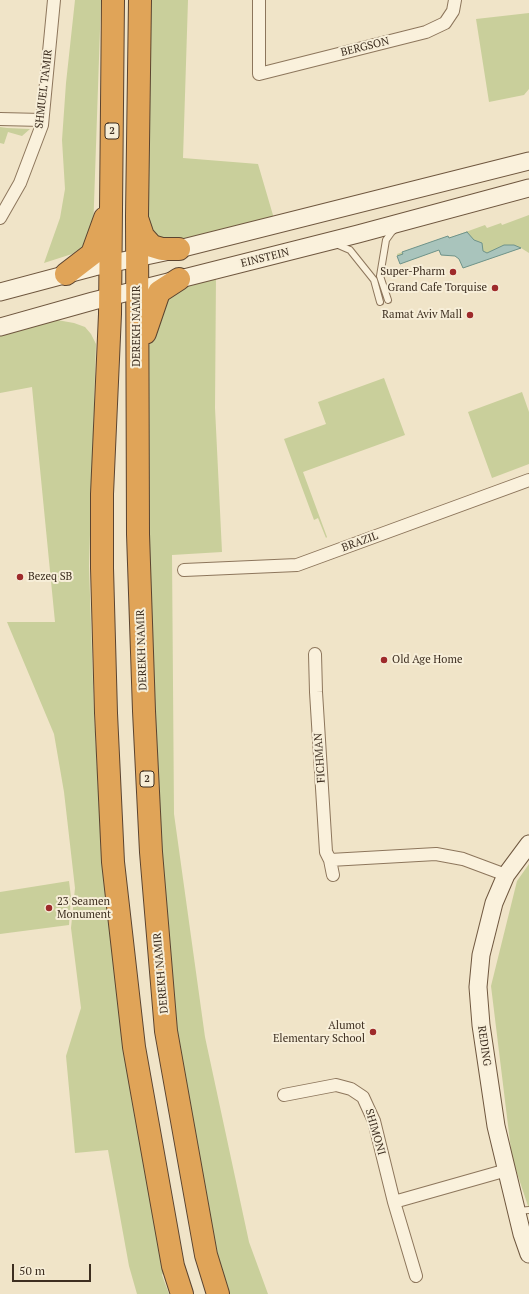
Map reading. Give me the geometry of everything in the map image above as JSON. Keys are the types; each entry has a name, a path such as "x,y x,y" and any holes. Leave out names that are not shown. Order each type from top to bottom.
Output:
{"highway":[{"name":"2","path":"113,0 110,297 102,494 102,568 106,713 113,862 134,1047 174,1266 182,1294"},
{"name":"DEREKH NAMIR","path":"140,0 137,216 138,534 144,711 151,852 166,1031 206,1255 218,1294"},
{"path":"66,274 92,254 111,206"},
{"path":"137,216 143,236 152,246 162,249 179,249"},
{"path":"137,357 151,310 159,292 179,279"}],"street":[{"name":"SHMUEL TAMIR","path":"0,218 20,183 42,120 54,0"},
{"name":"BERGSON","path":"259,0 259,74 426,32 445,23 453,11 454,0"},
{"path":"0,119 42,120"},
{"path":"0,292 110,263 179,249 529,161"},
{"name":"EINSTEIN","path":"0,327 529,188"},
{"name":"BRAZIL","path":"184,570 297,565 529,480"},
{"name":"FICHMAN","path":"315,654 326,852 330,860 333,875"},
{"name":"REDING","path":"529,844 506,875 488,924 481,955 478,987 487,1073 496,1126 507,1170 523,1210 529,1254"},
{"path":"330,860 436,854 463,859 506,875"},
{"name":"SHIMONI","path":"284,1096 336,1085 351,1089 364,1097 374,1121 394,1202 416,1276"},
{"path":"394,1202 507,1170"}],"lane":[{"path":"388,300 380,276 383,250 390,233 409,220"},
{"path":"326,242 350,250 374,280 380,302"}],"green space":[{"path":"75,0 101,0 93,233 90,241 72,254 44,263 60,218 65,189 62,140 66,83"},
{"path":"148,0 188,0 183,158 258,164 275,222 176,246 157,242 142,215"},
{"path":"529,13 529,89 524,95 489,102 476,19"},
{"path":"0,127 30,129 22,136 8,132 4,144 0,143"},
{"path":"529,215 529,253 521,248 463,268 459,259 455,256 441,255 439,250 400,264 397,254 485,225 487,228 501,223 502,225"},
{"path":"216,275 215,408 222,552 172,555 174,814 205,1037 249,1242 268,1294 224,1294 172,1032 156,817 144,356 152,321 177,285"},
{"path":"57,320 74,323 85,327 91,334 96,344 89,566 94,713 102,861 167,1266 162,1275 169,1294 137,1294 129,1266 108,1150 75,1153 66,1056 81,1008 71,928 75,888 64,792 54,734 7,622 55,622 32,387 0,393 0,332 25,325"},
{"path":"384,378 405,435 303,472 327,537 326,538 318,518 314,520 284,439 326,424 318,402"},
{"path":"522,392 529,412 529,464 492,478 468,412"},
{"path":"529,864 529,1209 512,1158 491,986 517,881"},
{"path":"69,881 71,897 69,925 0,934 0,892"}],"water":[{"path":"467,232 474,240 482,243 483,251 487,253 504,245 514,245 521,248 463,268 459,259 455,256 441,255 439,250 400,264 397,256 403,254 402,252 448,236 449,238"}],"place":[{"name":"Super-Pharm","path":"453,272"},
{"name":"Grand Cafe Torquise","path":"495,288"},
{"name":"Ramat Aviv Mall","path":"470,315"},
{"name":"Bezeq SB","path":"20,577"},
{"name":"Old Age Home","path":"384,660"},
{"name":"23 Seamen Monument","path":"49,908"},
{"name":"Alumot Elementary School","path":"373,1032"}]}
